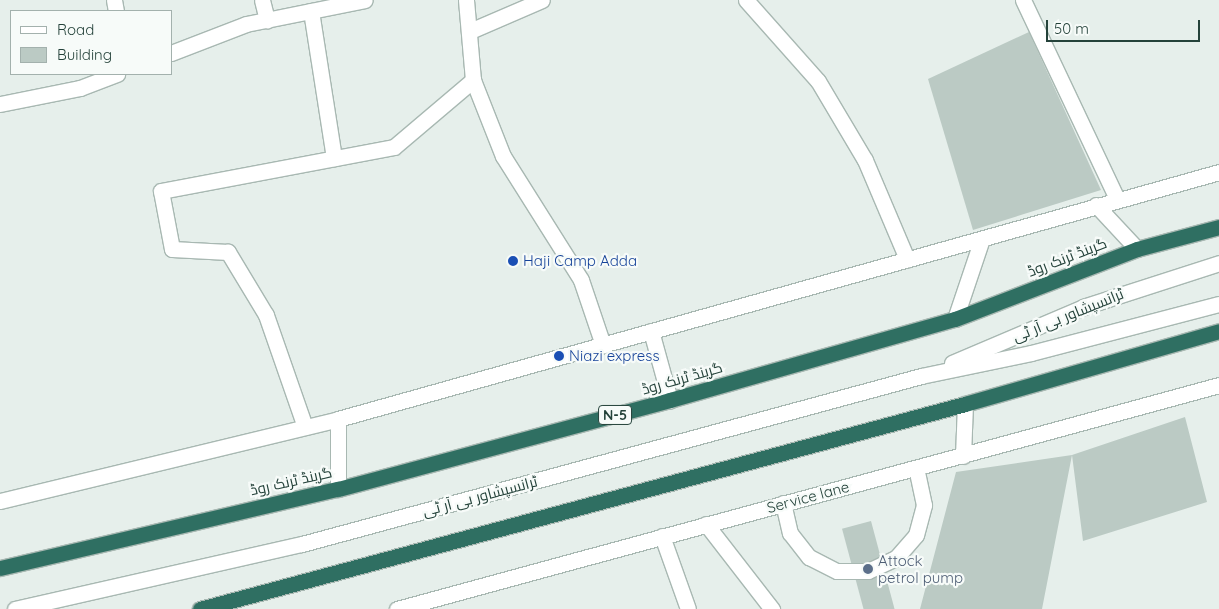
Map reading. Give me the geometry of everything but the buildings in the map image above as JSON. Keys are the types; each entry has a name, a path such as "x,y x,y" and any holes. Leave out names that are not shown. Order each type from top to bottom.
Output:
{"highway":[{"name":"گرینڈ ٹرنک روڈ","path":"0,568 338,488 670,400 955,319 1138,249 1219,227"},
{"path":"200,609 965,404 1219,331"}],"street":[{"path":"262,0 267,20"},
{"path":"172,53 246,24 366,0"},
{"path":"466,0 474,80 503,156 581,280 603,345"},
{"path":"470,31 542,0"},
{"path":"746,0 818,81 865,160 907,259"},
{"path":"1023,0 1117,199"},
{"path":"311,11 334,158"},
{"path":"0,104 80,88 114,75"},
{"path":"305,427 266,315 228,252 172,249 161,190 394,147 474,80"},
{"path":"0,501 338,419 982,239 1117,199 1219,172"},
{"path":"1096,205 1138,249"},
{"path":"955,319 982,239"},
{"name":"ٹرانسپشاور بی آر ٹی","path":"921,376 1083,307 1219,263"},
{"name":"ٹرانسپشاور بی آر ٹی","path":"15,609 302,544 921,376 1031,353 1219,304"},
{"path":"651,331 670,400"},
{"name":"Service lane","path":"397,609 1219,385"},
{"path":"963,456 965,404"},
{"path":"338,419 338,488"},
{"path":"783,503 790,533 809,557 837,571 868,571 896,558 916,534 924,505 916,468"},
{"path":"706,524 772,609"},
{"path":"662,536 688,609"}],"place":[{"name":"Haji Camp Adda","path":"513,261"},
{"name":"Niazi express","path":"559,356"},
{"name":"Attock petrol pump","path":"868,569"}]}
